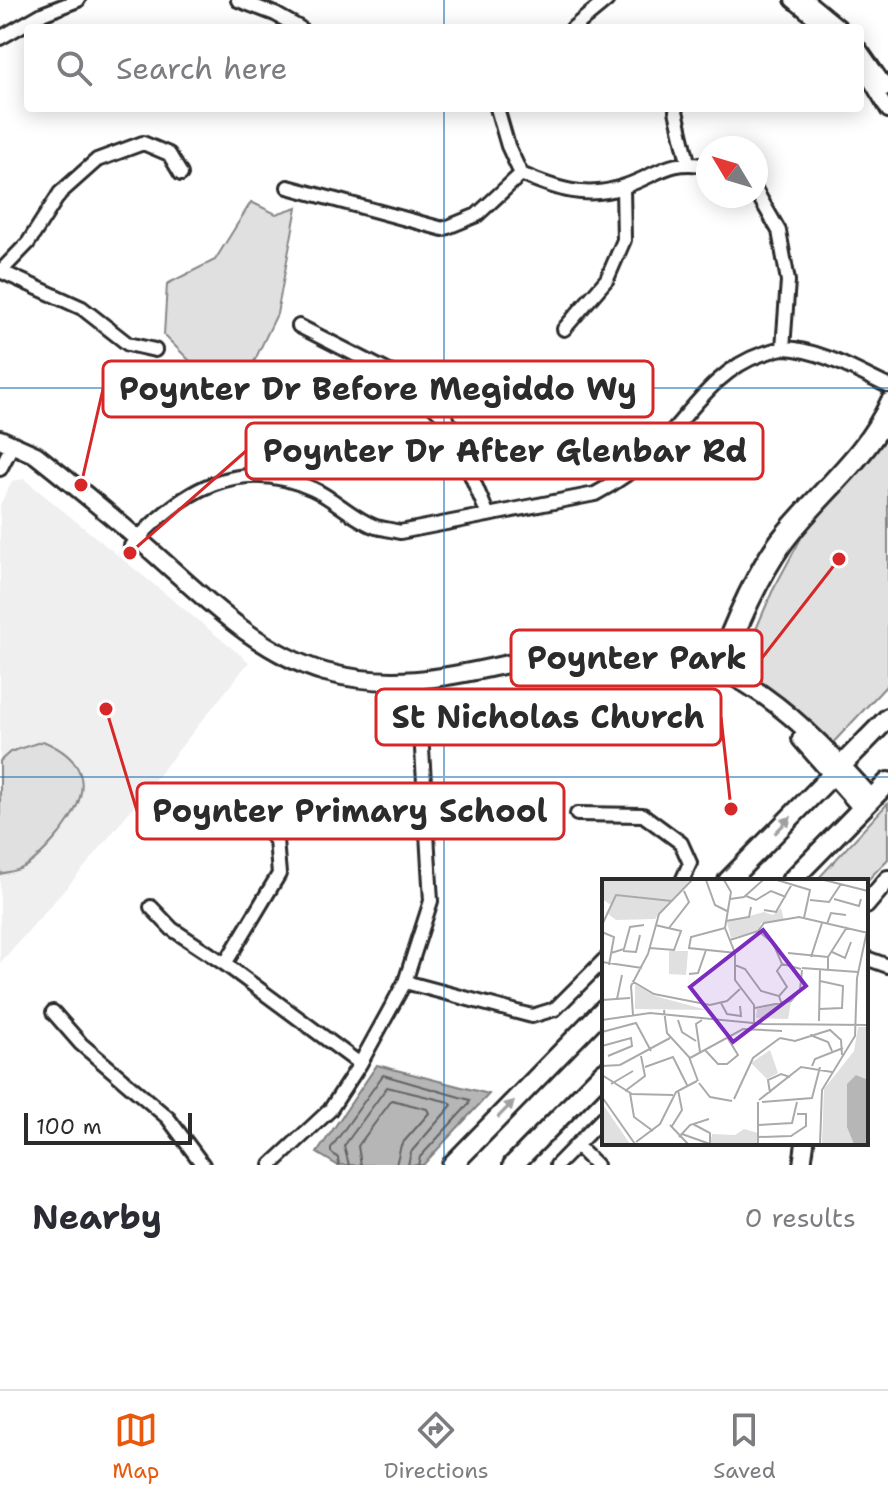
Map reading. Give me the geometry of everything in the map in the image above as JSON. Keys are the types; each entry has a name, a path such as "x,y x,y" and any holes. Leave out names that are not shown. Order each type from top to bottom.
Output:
{"main road":[{"path":"730,879 888,718"},
{"path":"793,879 888,782"},
{"path":"452,1165 602,1011"},
{"path":"513,1165 602,1074"}],"street":[{"path":"24,24 78,0"},
{"path":"238,0 293,24"},
{"path":"578,24 607,0"},
{"path":"798,1 822,24"},
{"path":"798,1 835,24"},
{"path":"0,38 24,24"},
{"path":"864,56 886,92 888,111"},
{"path":"864,68 886,92"},
{"path":"498,112 508,146 521,174 575,193 623,187 664,168 688,162 696,164"},
{"path":"676,112 688,162"},
{"path":"155,350 128,344 82,308 1,271 28,243 60,193 97,160 143,143 169,154 181,174"},
{"path":"288,187 443,229 477,215 521,174"},
{"path":"564,329 607,279 624,240 623,187"},
{"path":"766,208 779,231 788,281 783,348"},
{"path":"299,326 405,380 447,419 488,515"},
{"path":"134,542 182,499 218,480 245,475 276,475 315,490 374,526 400,532 595,494 620,481 657,448 701,397 732,368 748,359 783,348 826,357 888,386"},
{"path":"717,673 748,592 777,540 865,439 888,400"},
{"path":"717,673 785,546 862,457 888,420"},
{"path":"0,469 5,447 36,455 134,542 238,625 288,657 324,671 418,687 608,647 666,652 717,673 755,699 837,770 867,804"},
{"path":"271,1165 330,1110 360,1064 405,982 431,901 418,687"},
{"path":"208,798 253,818 276,840 279,874 225,964"},
{"path":"577,814 643,815 681,843 690,863 683,879"},
{"path":"868,887 888,865"},
{"path":"868,903 888,879"},
{"path":"151,907 172,929 225,964 360,1064"},
{"path":"868,959 888,966"},
{"path":"405,982 532,1016 555,1009 602,962"},
{"path":"53,1012 81,1044 168,1118 203,1165"},
{"path":"557,1165 602,1119"},
{"path":"576,1145 596,1165"},
{"path":"792,1165 795,1145"},
{"path":"802,1165 805,1145"}],"shaded area":[{"path":"251,202 276,214 297,207 277,314 239,393 225,396 164,335 167,284 215,260"},
{"path":"888,427 888,684 829,747 741,664 772,592 807,527"},
{"path":"24,479 249,662 89,862 0,963 0,505 12,481"},
{"path":"43,741 59,749 78,769 82,781 77,806 60,833 29,864 0,874 0,761 10,752"},
{"path":"888,803 888,859 868,880 818,879"}],"water":[{"path":"377,1065 489,1094 423,1165 337,1165 317,1153"}],"place":[{"name":"Poynter Dr Before Megiddo Wy","path":"81,485"},
{"name":"Poynter Dr After Glenbar Rd","path":"130,553"},
{"name":"Poynter Park","path":"839,559"},
{"name":"Poynter Primary School","path":"106,709"},
{"name":"St Nicholas Church","path":"731,809"}]}
